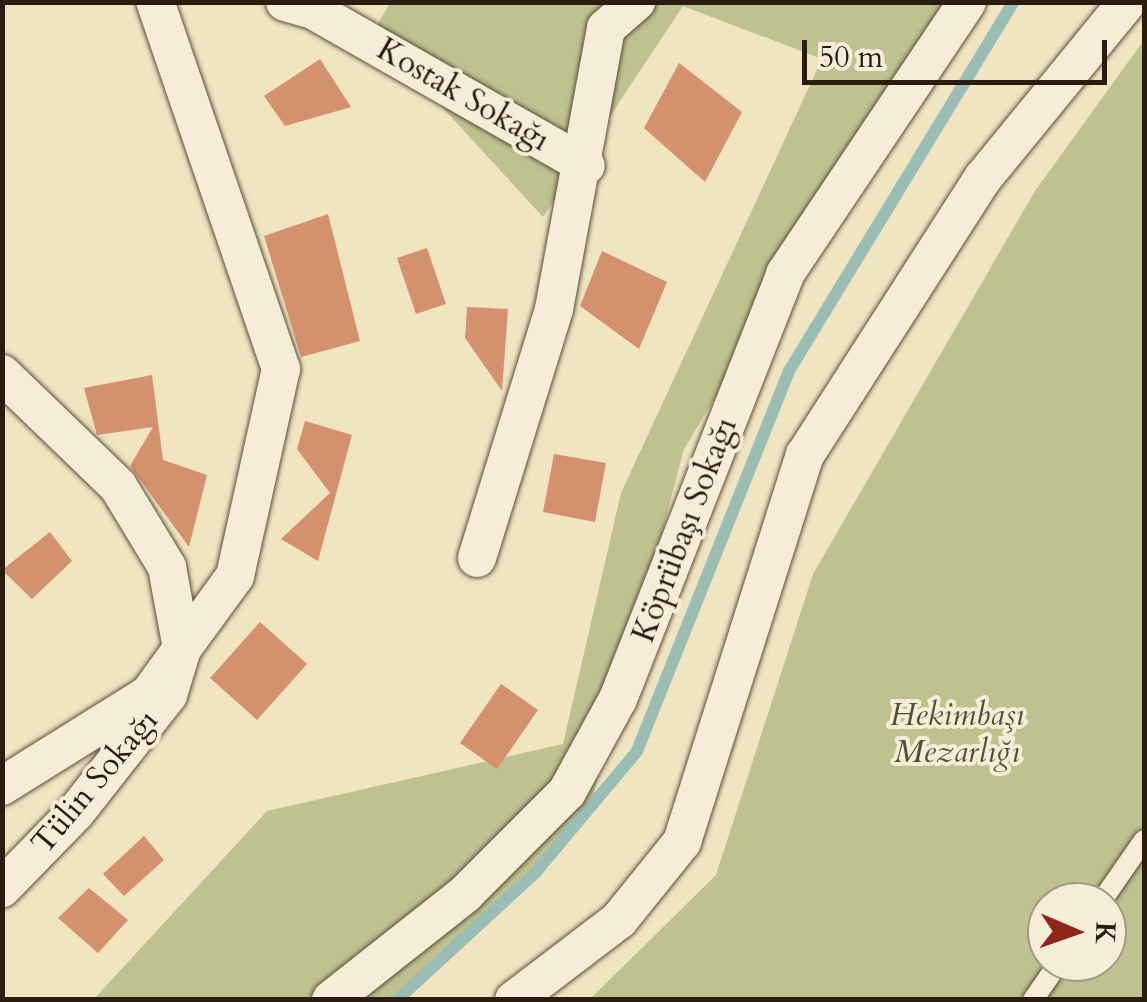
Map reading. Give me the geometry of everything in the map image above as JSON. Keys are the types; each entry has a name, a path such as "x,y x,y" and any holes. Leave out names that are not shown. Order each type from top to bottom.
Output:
{"street":[{"path":"2,786 149,694 235,576 281,369 155,2"},
{"name":"Kostak Sokağı","path":"285,2 313,10 586,166"},
{"path":"477,558 554,309 586,166 606,28 636,2"},
{"name":"Köprübaşı Sokağı","path":"331,1000 465,894 567,792 618,699 785,274 967,2"},
{"path":"514,1000 619,920 682,842 805,455 983,178 1127,2"},
{"name":"Tülin Sokağı","path":"2,374 113,478 168,568 182,649 168,695 75,813 2,888"}],"lane":[{"path":"1115,882 1144,840"}],"green space":[{"path":"390,3 953,3 684,449 588,815 394,999 93,1000 267,811 563,744 621,493 822,59 683,6 543,217 373,32"},
{"name":"Hekimbaşı Mezarlığı","path":"1144,40 1144,999 589,1000 716,875 813,574 1035,191"}],"building":[{"path":"320,59 351,107 285,126 264,96"},
{"path":"679,63 742,112 705,182 644,128"},
{"path":"328,214 360,341 301,357 264,236"},
{"path":"427,248 446,304 416,314 397,258"},
{"path":"602,251 667,282 639,349 580,306"},
{"path":"467,307 508,309 502,391 465,338"},
{"path":"152,375 163,460 207,475 189,547 130,466 153,427 97,435 84,388"},
{"path":"305,421 352,435 318,561 281,539 330,493 297,449"},
{"path":"554,454 606,463 595,522 543,512"},
{"path":"50,532 72,561 32,599 2,570"},
{"path":"260,622 307,664 257,720 210,678"},
{"path":"501,684 538,710 497,769 460,743"},
{"path":"144,836 164,860 124,896 103,874"},
{"path":"89,888 128,920 98,953 58,918"}],"waterway":[{"path":"397,1000 536,872 637,751 789,371 1013,2"}]}
